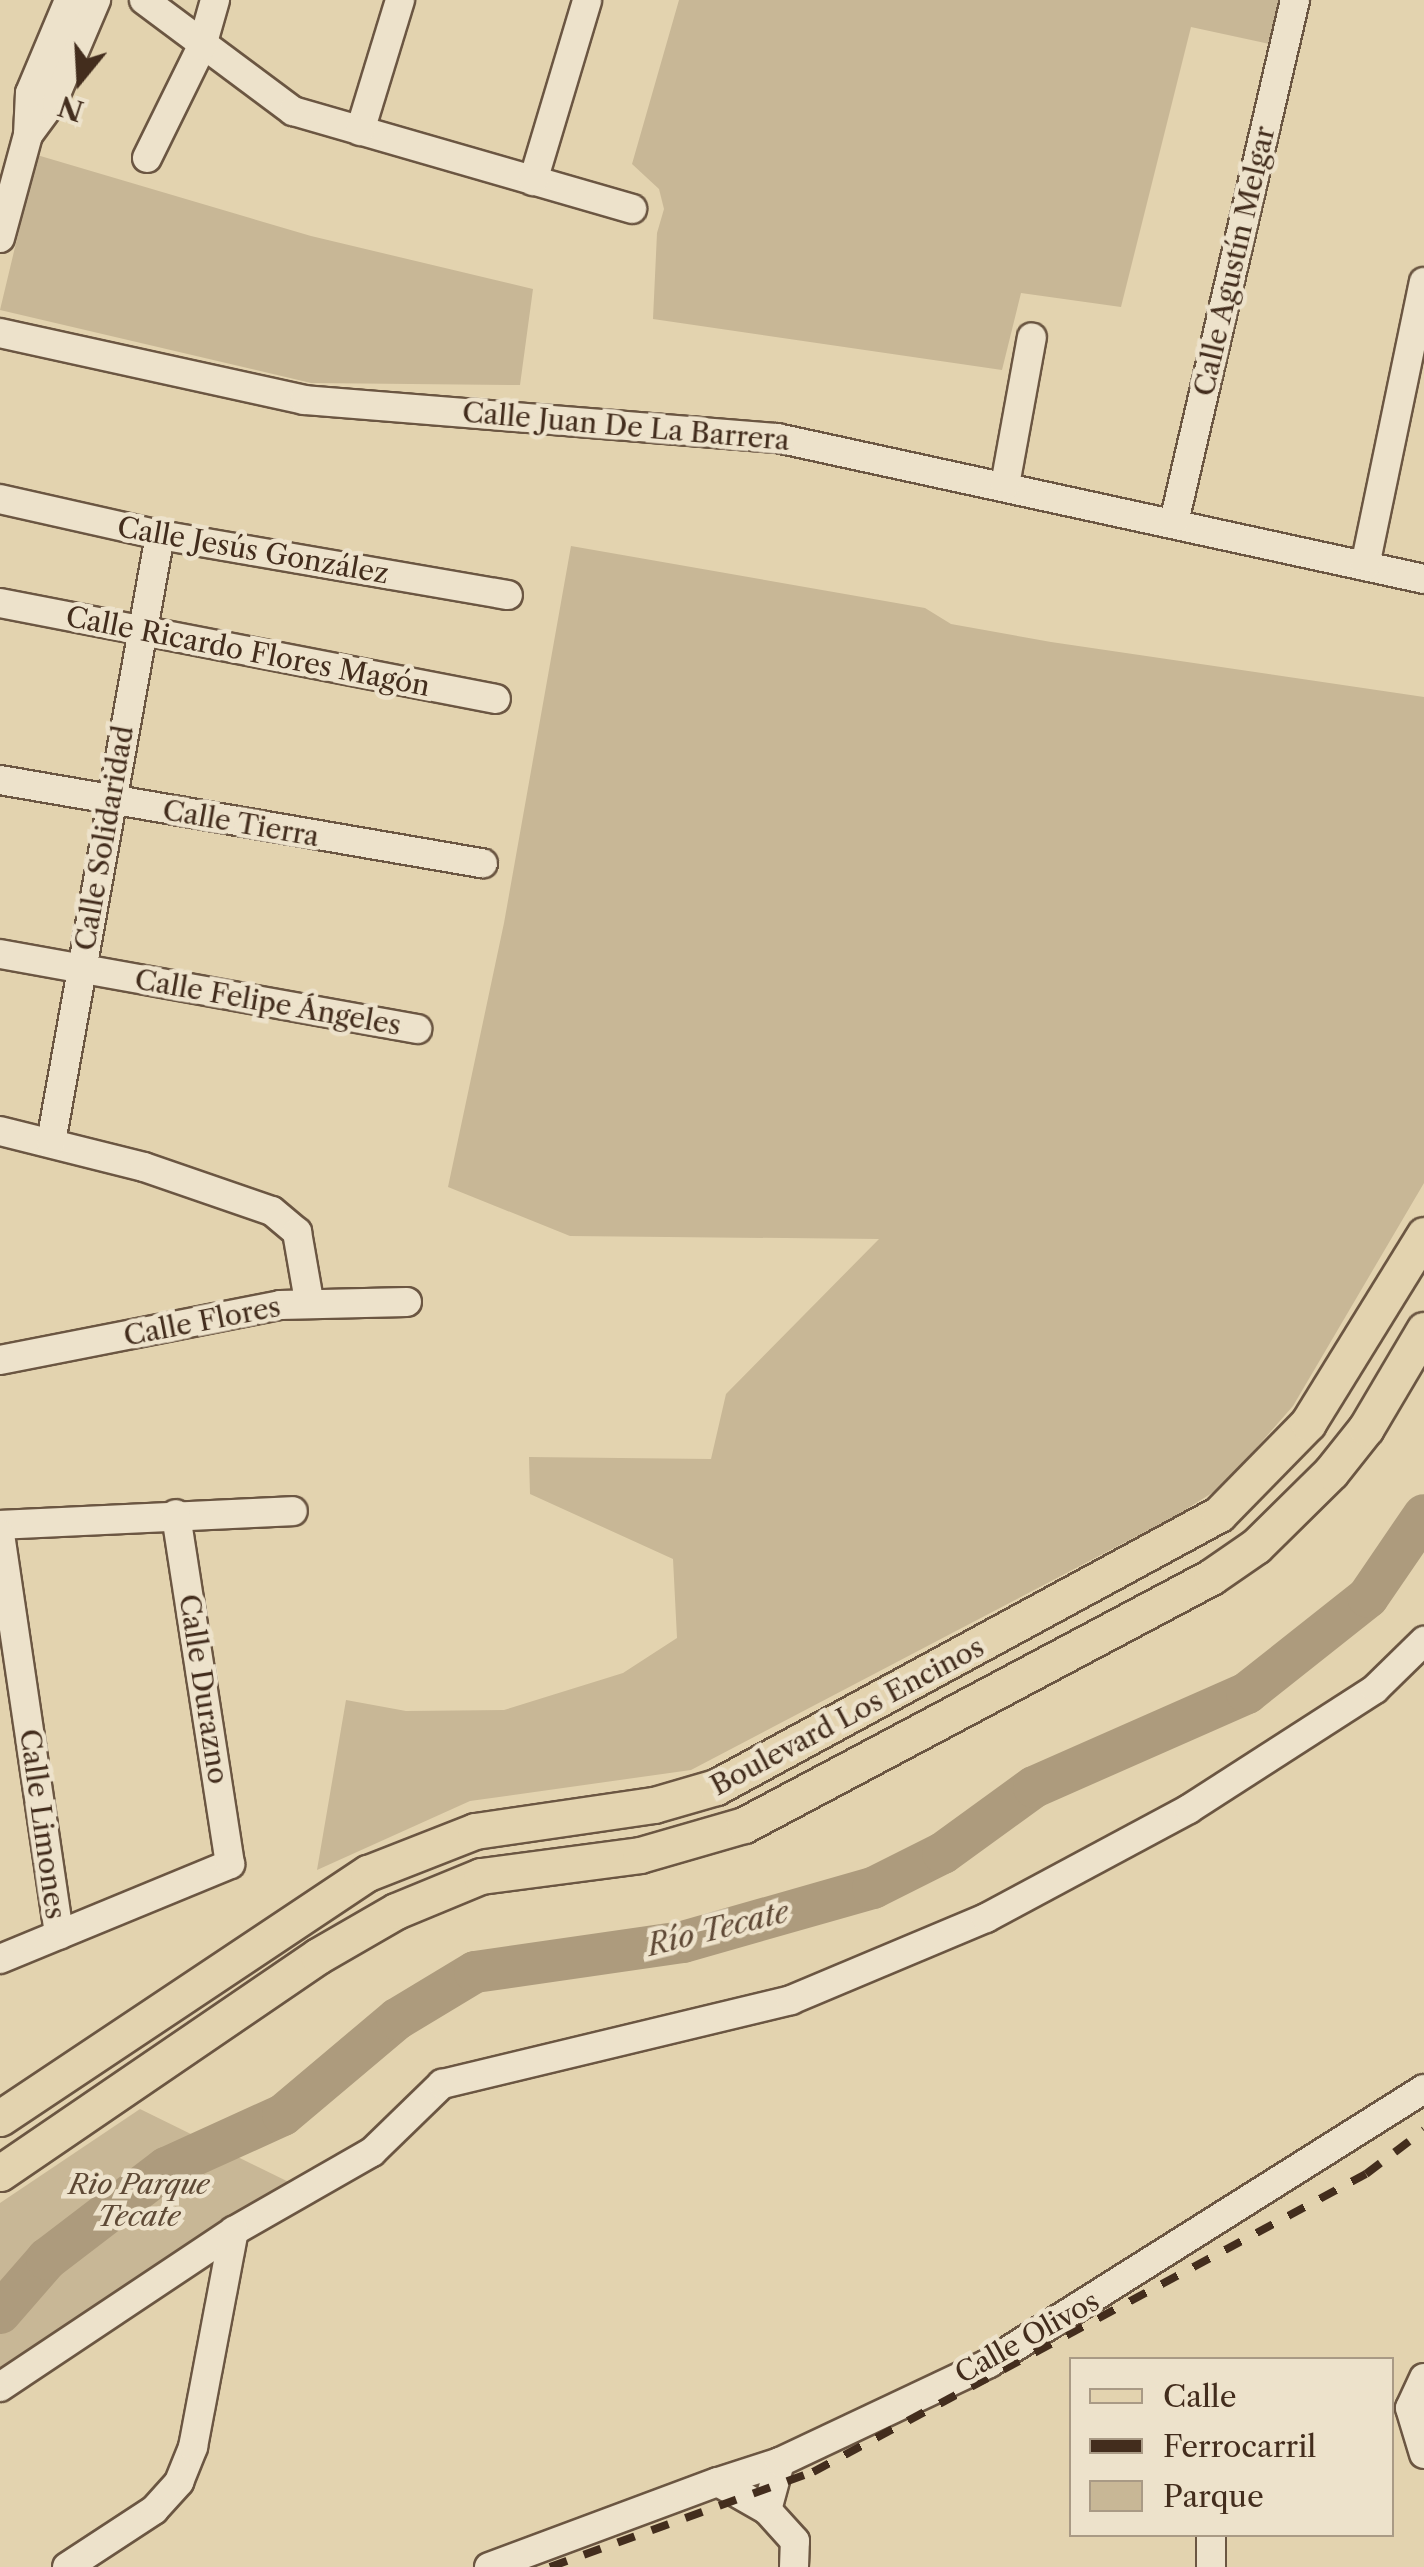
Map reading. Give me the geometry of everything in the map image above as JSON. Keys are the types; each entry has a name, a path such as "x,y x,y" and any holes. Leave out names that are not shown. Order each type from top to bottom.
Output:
{"main road":[{"name":"Boulevard Los Encinos","path":"0,2118 212,1972 411,1852 488,1828 654,1805 716,1787 1160,1550 1219,1514 1278,1460 1334,1384 1424,1234"},
{"name":"Boulevard Los Encinos","path":"0,2173 318,1956 438,1890 481,1876 640,1856 744,1825 1211,1576 1256,1546 1332,1472 1366,1428 1424,1330"},
{"path":"212,1972 240,2009"}],"street":[{"path":"0,238 28,134 30,93 69,0"},
{"path":"28,134 53,101 96,0"},
{"path":"144,0 279,105 360,132 632,208"},
{"path":"147,158 202,46 215,0"},
{"path":"360,132 400,0"},
{"name":"Calle Agustín Melgar","path":"1174,522 1295,0"},
{"path":"534,181 588,1"},
{"path":"1365,566 1424,282"},
{"name":"Calle Juan De La Barrera","path":"0,334 304,400 702,428 1005,485 1424,579"},
{"path":"1005,485 1032,337"},
{"name":"Calle Jesús González","path":"0,500 160,535 508,595"},
{"name":"Calle Solidaridad","path":"50,1142 160,535"},
{"name":"Calle Ricardo Flores Magón","path":"0,603 496,699"},
{"name":"Calle Tierra","path":"0,780 483,864"},
{"name":"Calle Felipe Ángeles","path":"0,954 417,1029"},
{"path":"0,1131 230,1194 288,1220 302,1249 308,1301"},
{"name":"Calle Flores","path":"0,1360 308,1301 407,1302"},
{"path":"0,1525 294,1511"},
{"name":"Calle Durazno","path":"59,1936 230,1864 176,1514"},
{"name":"Calle Limones","path":"0,1534 59,1936"},
{"path":"0,2388 234,2232 372,2152 442,2084 791,2000 986,1918 1189,1809 1375,1690 1424,1641"},
{"path":"0,1959 59,1936"},
{"name":"Calle Olivos","path":"490,2567 780,2462 989,2363 1365,2131 1424,2089"},
{"path":"67,2567 154,2510 179,2482 193,2448 234,2232"},
{"path":"1424,2378 1410,2408 1424,2454"},
{"path":"767,2510 780,2462"},
{"path":"718,2482 767,2510 795,2541 794,2567"},
{"path":"1211,2567 1212,2537"}],"green space":[{"path":"679,0 1284,0 1274,45 1191,27 1121,307 1021,293 1002,370 653,319 657,233 664,209 659,189 632,164"},
{"path":"37,155 311,236 533,289 520,385 311,383 0,310"},
{"path":"571,546 925,608 951,624 1051,642 1424,697 1424,1183 1293,1406 1223,1486 1177,1515 691,1770 470,1801 317,1870 346,1700 406,1711 504,1710 623,1673 677,1638 673,1559 530,1494 529,1457 711,1459 726,1394 879,1239 570,1236 448,1187 504,923"},
{"name":"Rio Parque Tecate","path":"140,2109 297,2186 0,2384 0,2203"}],"waterway":[{"name":"Río Tecate","path":"0,2313 47,2259 166,2168 283,2115 397,2019 475,1972 683,1942 873,1888 943,1853 1034,1787 1247,1693 1368,1597 1424,1515"}],"railway":[{"path":"550,2567 813,2472 1366,2174 1424,2130"}]}
